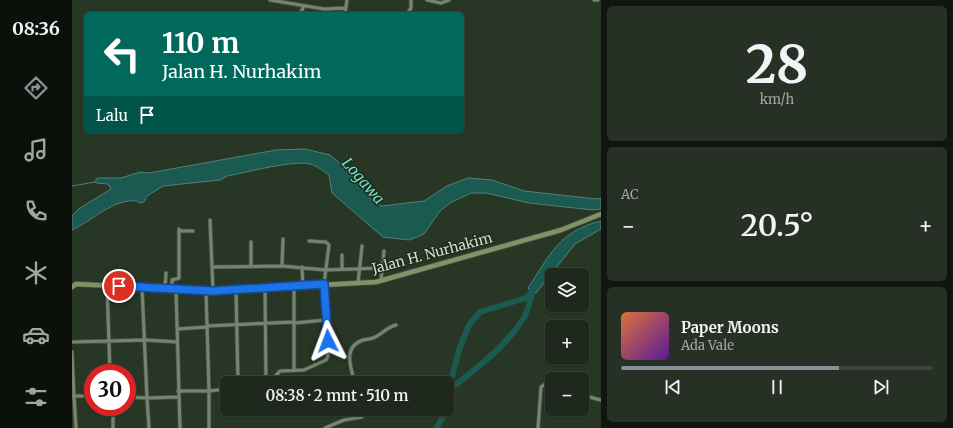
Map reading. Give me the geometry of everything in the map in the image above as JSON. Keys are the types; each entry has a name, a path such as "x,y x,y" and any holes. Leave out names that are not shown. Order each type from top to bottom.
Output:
{"main road":[{"name":"Jalan H. Nurhakim","path":"73,285 107,285 213,291 358,283 380,280 560,230 601,214"}],"street":[{"path":"270,0 327,9 346,8"},
{"path":"298,5 299,0"},
{"path":"345,12 347,0"},
{"path":"408,12 411,8 411,0"},
{"path":"427,0 441,3 449,0"},
{"path":"301,12 304,6"},
{"path":"210,220 213,291"},
{"path":"180,428 177,328 172,280 179,278 179,230 192,231"},
{"path":"282,238 282,266"},
{"path":"275,376 280,371 304,370 327,358 324,284 328,244 309,240"},
{"path":"251,242 251,268"},
{"path":"358,283 362,246"},
{"path":"380,280 384,251"},
{"path":"342,255 342,269"},
{"path":"213,268 282,266 325,270 382,268"},
{"path":"302,267 303,286"},
{"path":"165,288 166,273"},
{"path":"107,285 110,364"},
{"path":"294,286 294,370"},
{"path":"142,287 146,340 149,428"},
{"path":"265,288 268,376"},
{"path":"236,290 238,376"},
{"path":"206,291 209,428"},
{"path":"177,328 265,323 294,323 326,320"},
{"path":"353,376 349,351 358,342 377,336 390,327 396,325"},
{"path":"72,342 109,340 177,342"},
{"path":"72,352 73,396 76,428"},
{"path":"538,428 541,387 545,384"},
{"path":"178,391 220,390"},
{"path":"73,396 84,396"},
{"path":"136,397 179,397"},
{"path":"589,397 601,400"},
{"path":"113,416 113,428"},
{"path":"325,428 344,420 362,416"}],"water":[{"path":"305,149 330,155 347,169 374,203 382,206 424,201 447,186 468,178 492,180 524,191 596,199 601,198 601,209 593,210 529,203 486,193 471,193 450,203 440,211 424,234 409,240 383,237 332,193 329,175 313,165 296,163 227,176 220,180 163,186 147,196 144,202 139,203 138,201 129,201 111,206 72,230 72,216 80,208 111,189 108,184 95,182 97,178 121,178 140,172 149,173 276,150"},
{"path":"601,221 601,229 575,244 556,268 545,268 545,282 536,293 528,288 557,246 575,231 587,225"}],"waterway":[{"path":"72,186 95,182"},
{"path":"452,376 460,347 469,325 480,312 526,298 537,285"},
{"path":"454,386 498,349 516,330 525,316 532,293"},
{"path":"437,428 443,416"}],"route":[{"path":"119,286 213,291 324,284 328,341"}],"water label":[{"name":"Logawa","path":"363,181"}]}
